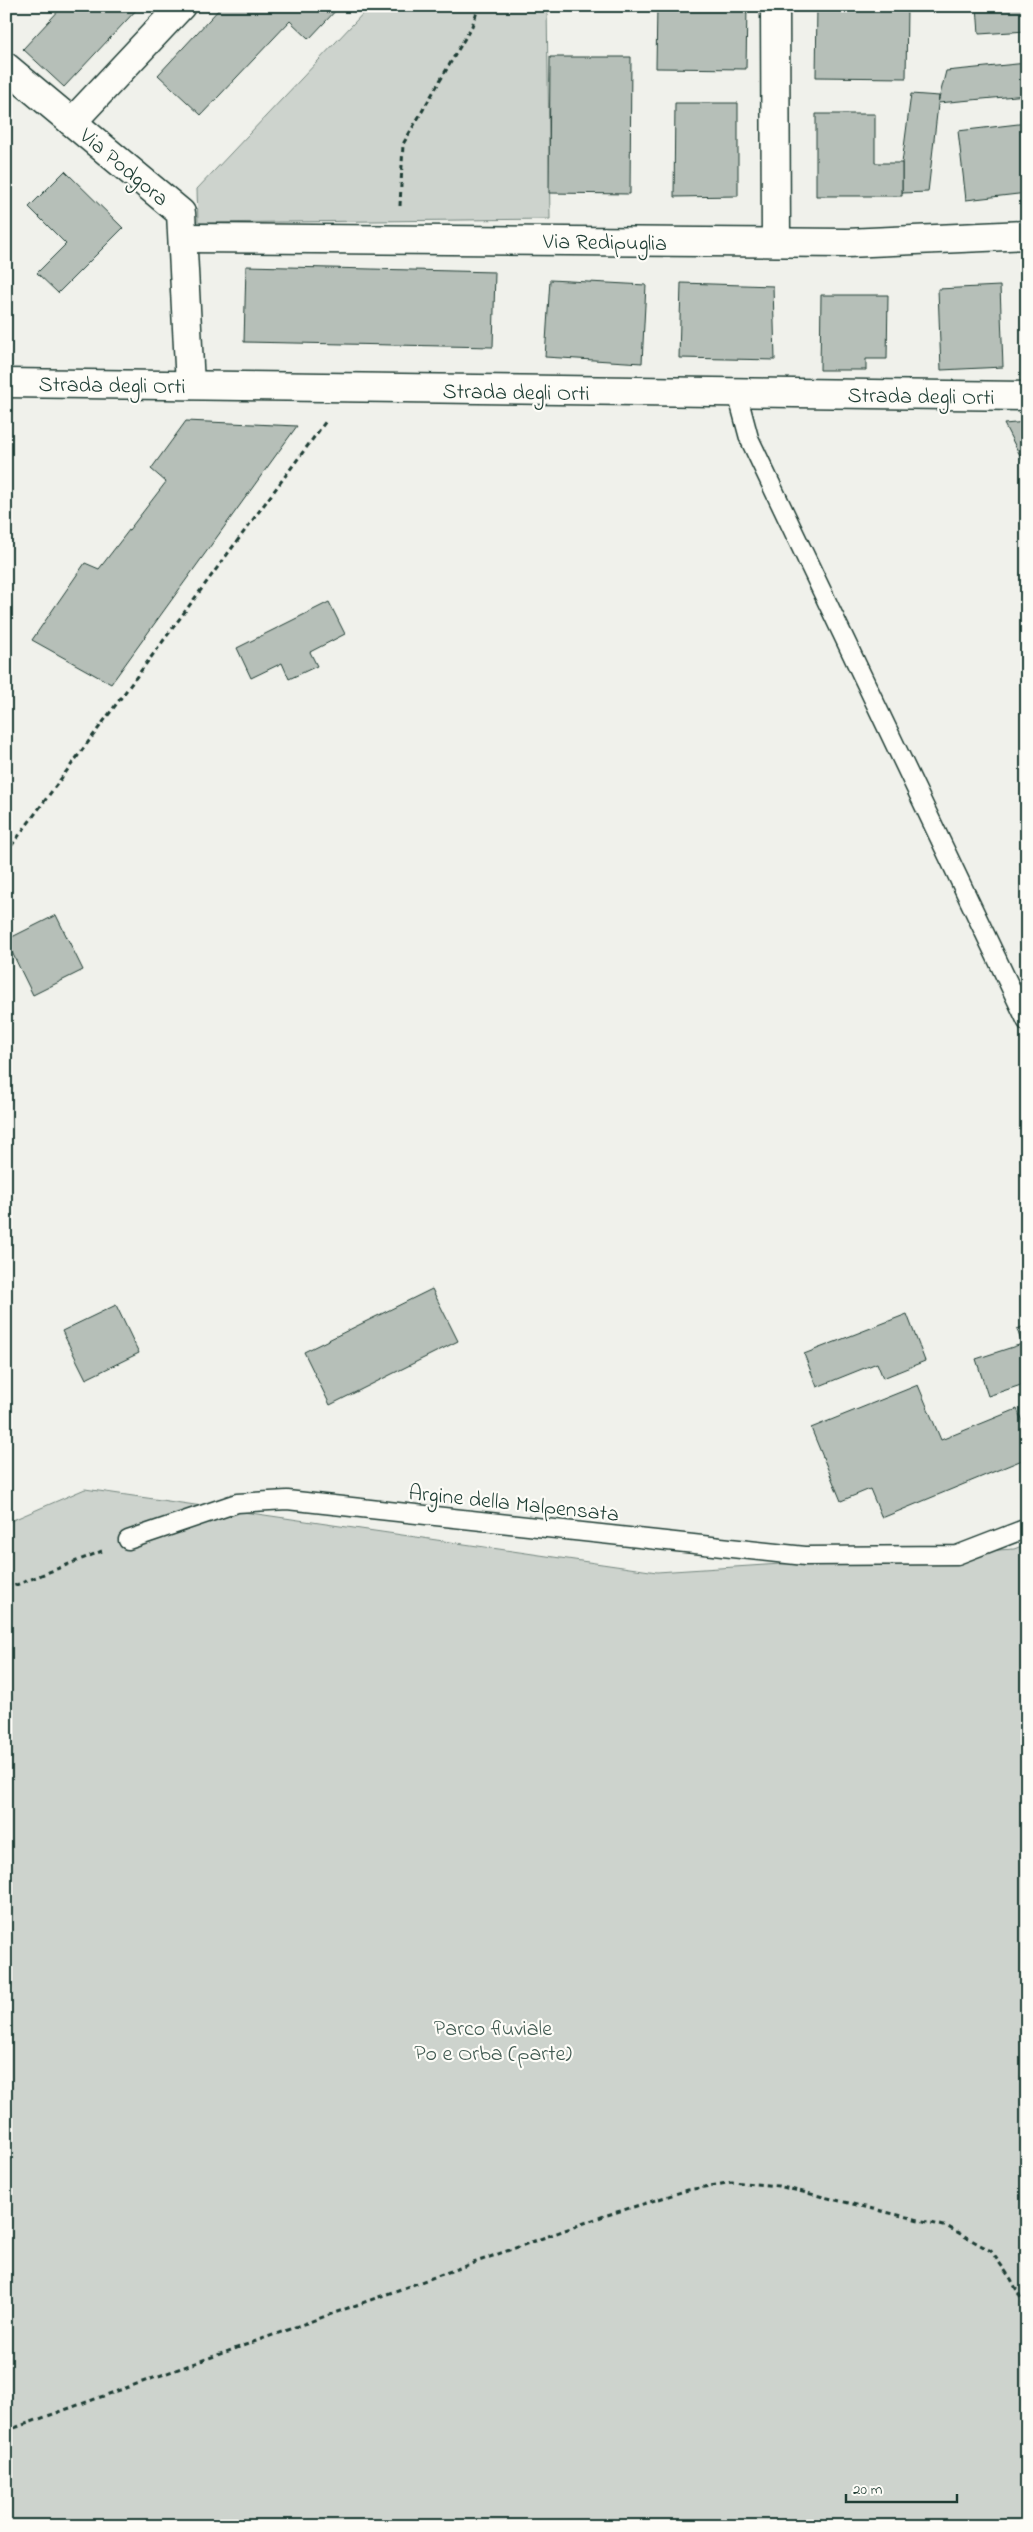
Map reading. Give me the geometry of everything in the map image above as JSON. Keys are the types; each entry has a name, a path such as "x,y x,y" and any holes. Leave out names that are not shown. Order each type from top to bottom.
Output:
{"street":[{"path":"72,122 182,6"},
{"path":"775,6 776,242"},
{"name":"Via Podgora","path":"6,67 181,213 184,238 190,385"},
{"name":"Via Redipuglia","path":"184,238 847,243 1027,235"},
{"name":"Strada degli Orti","path":"6,383 1027,396"}],"lane":[{"path":"737,393 749,438 1027,1022"},
{"name":"Argine della Malpensata","path":"128,1540 238,1503 287,1500 805,1556 957,1555 1027,1528"}],"path":[{"path":"399,239 403,144 472,26 479,6"},
{"path":"6,853 350,388"},
{"path":"6,1588 128,1540"},
{"path":"6,2431 604,2216 688,2190 732,2182 778,2186 948,2227 991,2251 1011,2279 1027,2310"}],"green space":[{"path":"370,6 547,6 550,219 198,223 197,189"},
{"name":"Parco fluviale Po e Orba (parte)","path":"85,1489 657,1572 1014,1549 1027,1544 1027,2526 6,2526 6,1523"}],"building":[{"path":"63,6 140,6 64,87 23,49"},
{"path":"222,6 340,6 309,39 290,21 201,115 158,75"},
{"path":"559,6 620,6 620,10 559,9"},
{"path":"657,6 747,6 746,69 656,68"},
{"path":"817,6 907,6 906,78 816,77"},
{"path":"977,6 1027,6 1027,31 979,34"},
{"path":"550,57 631,57 630,194 549,193"},
{"path":"1027,63 1027,95 938,103 946,71"},
{"path":"911,94 939,96 928,192 902,193 902,163"},
{"path":"675,103 738,103 738,196 674,197"},
{"path":"816,114 875,114 875,163 902,163 902,196 816,196"},
{"path":"1027,123 1027,193 966,200 958,131"},
{"path":"65,171 123,228 58,293 37,273 66,244 29,207"},
{"path":"246,266 495,272 493,347 244,342"},
{"path":"550,280 646,285 642,363 545,357"},
{"path":"681,283 773,286 775,360 679,358"},
{"path":"1000,286 1003,367 941,370 938,289"},
{"path":"821,295 888,295 887,359 866,359 866,370 820,370"},
{"path":"186,421 297,426 111,684 32,640 85,563 99,569 166,482 151,469"},
{"path":"1027,422 1027,469 1004,424"},
{"path":"329,602 345,634 310,652 317,666 289,679 282,663 251,678 237,648"},
{"path":"56,915 83,970 33,995 6,940"},
{"path":"432,1289 458,1341 330,1405 304,1352"},
{"path":"116,1305 139,1353 86,1379 62,1331"},
{"path":"907,1314 925,1361 883,1378 877,1363 817,1387 804,1354"},
{"path":"1027,1325 1027,1383 988,1396 976,1359 1022,1344 1017,1329"},
{"path":"918,1385 941,1440 1017,1409 1027,1433 1027,1458 882,1518 870,1489 841,1501 811,1428"}]}
